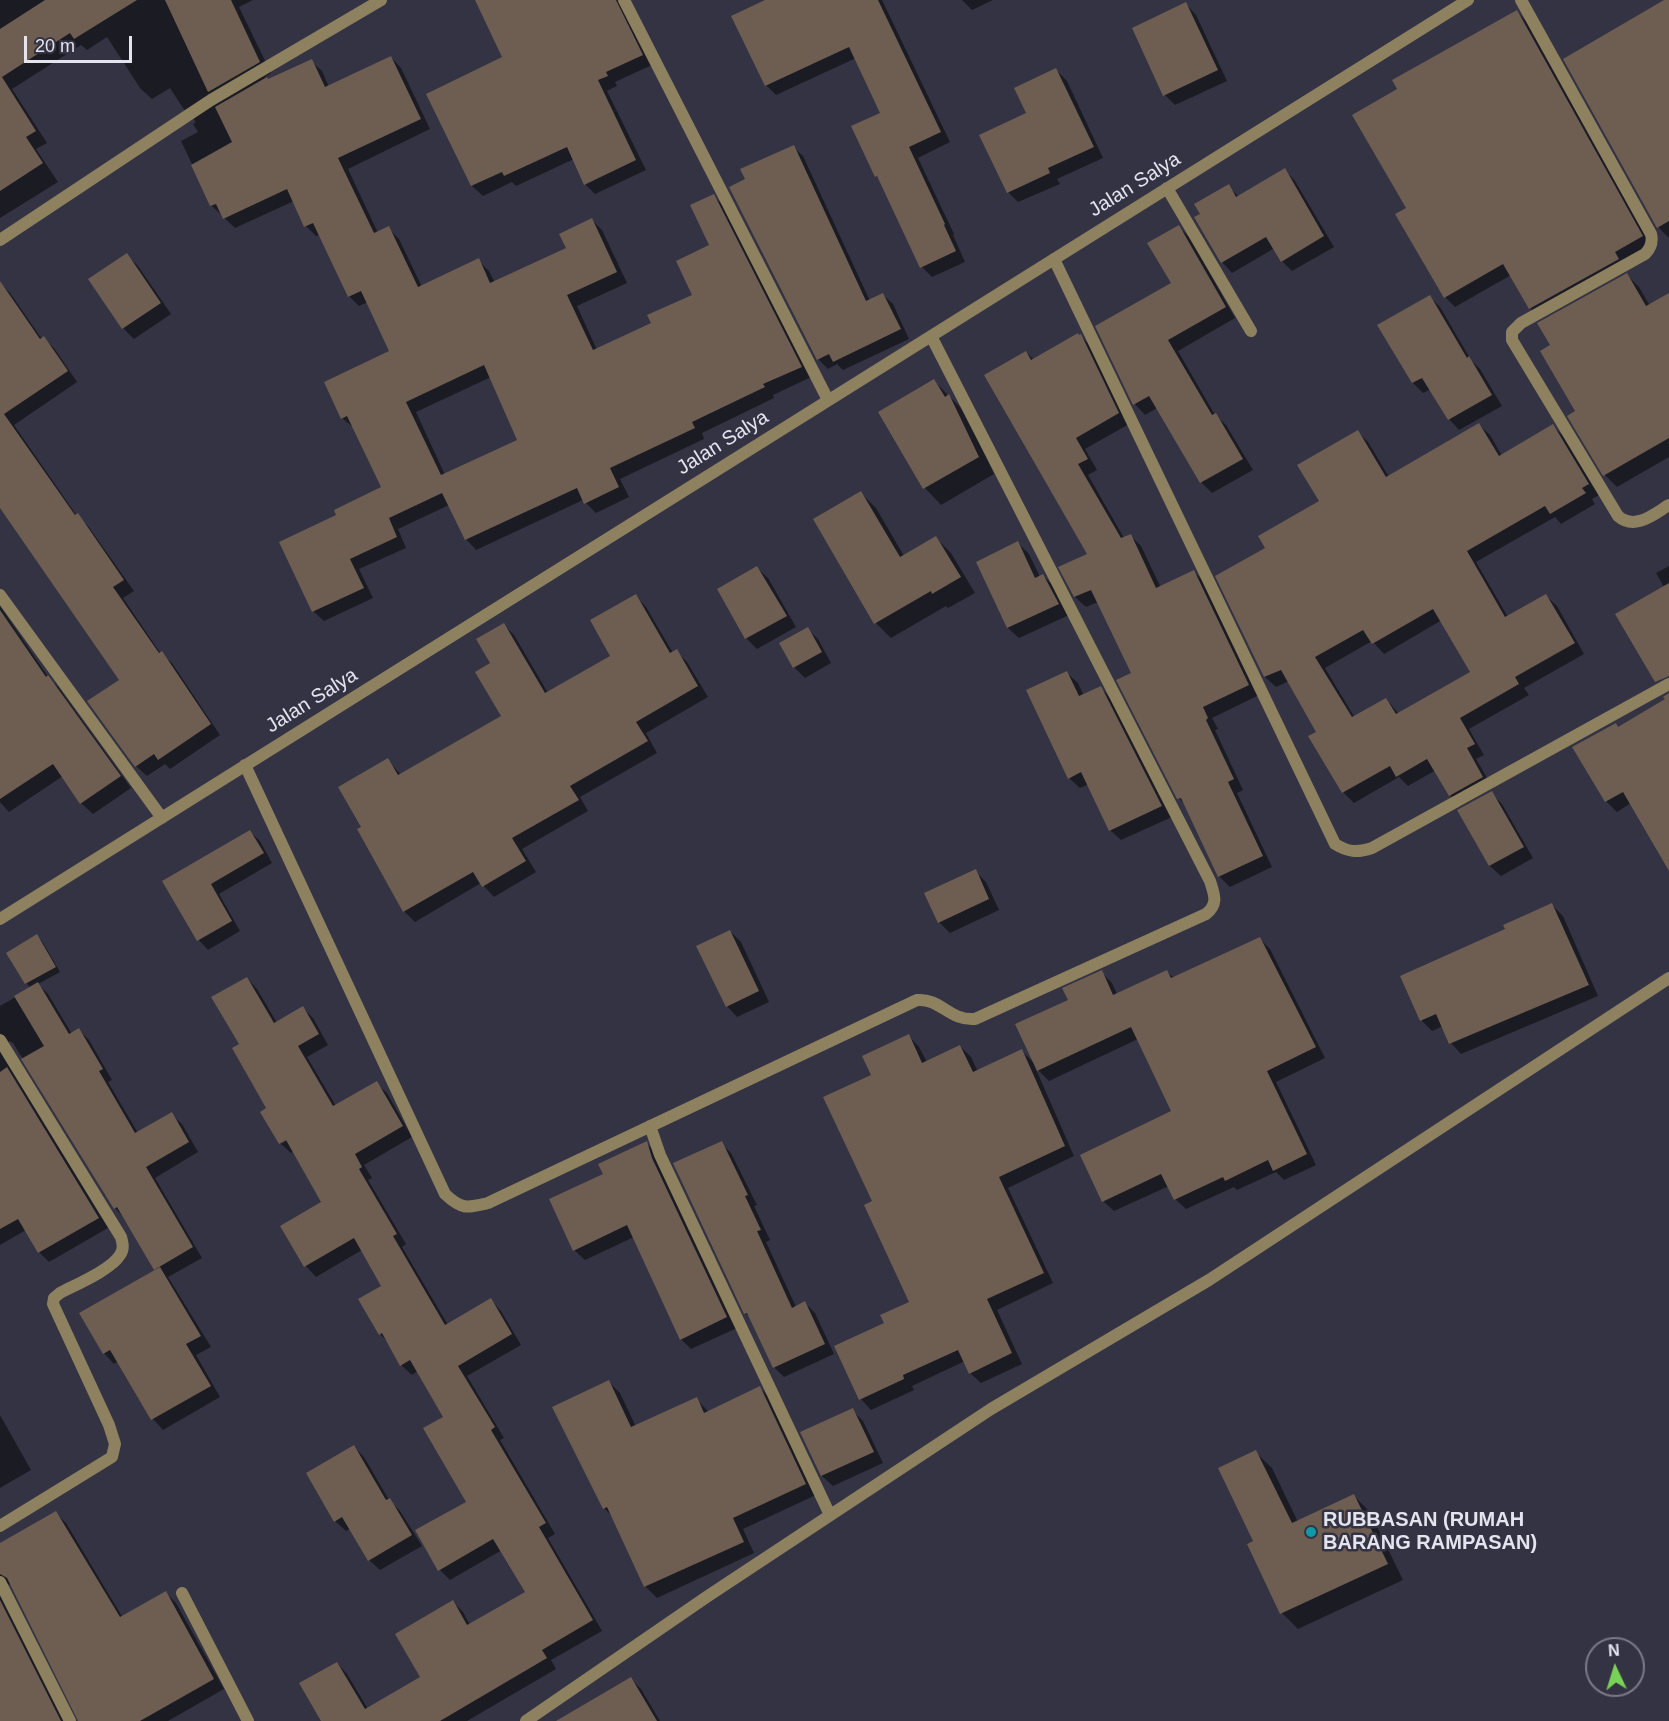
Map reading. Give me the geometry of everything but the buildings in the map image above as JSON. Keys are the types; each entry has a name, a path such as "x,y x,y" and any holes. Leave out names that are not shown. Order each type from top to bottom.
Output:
{"street":[{"path":"0,240 211,100 381,0"},
{"path":"624,0 828,400"},
{"name":"Jalan Salya","path":"0,919 1468,0"},
{"path":"1521,0 1651,234 1652,240 1645,254 1521,323 1512,332 1512,340 1618,516 1628,522 1639,522 1669,505"},
{"path":"1167,188 1251,331"},
{"path":"1054,259 1335,844 1346,851 1358,852 1372,848 1669,684"},
{"path":"245,765 445,1194 456,1204 467,1208 489,1203 917,1000 928,999 963,1020 975,1019 1206,914 1213,908 1215,899 1210,881 931,336"},
{"path":"0,595 162,818"},
{"path":"526,1721 991,1409 1209,1280 1669,978"},
{"path":"0,1040 73,1157 121,1237 124,1246 120,1257 106,1268 60,1293 54,1298 53,1304 109,1425 115,1444 112,1457 0,1526"},
{"path":"650,1126 665,1166 830,1515"},
{"path":"0,1582 70,1721"},
{"path":"182,1593 248,1721"}],"place":[{"name":"RUBBASAN (RUMAH BARANG RAMPASAN)","path":"1311,1532"}]}
